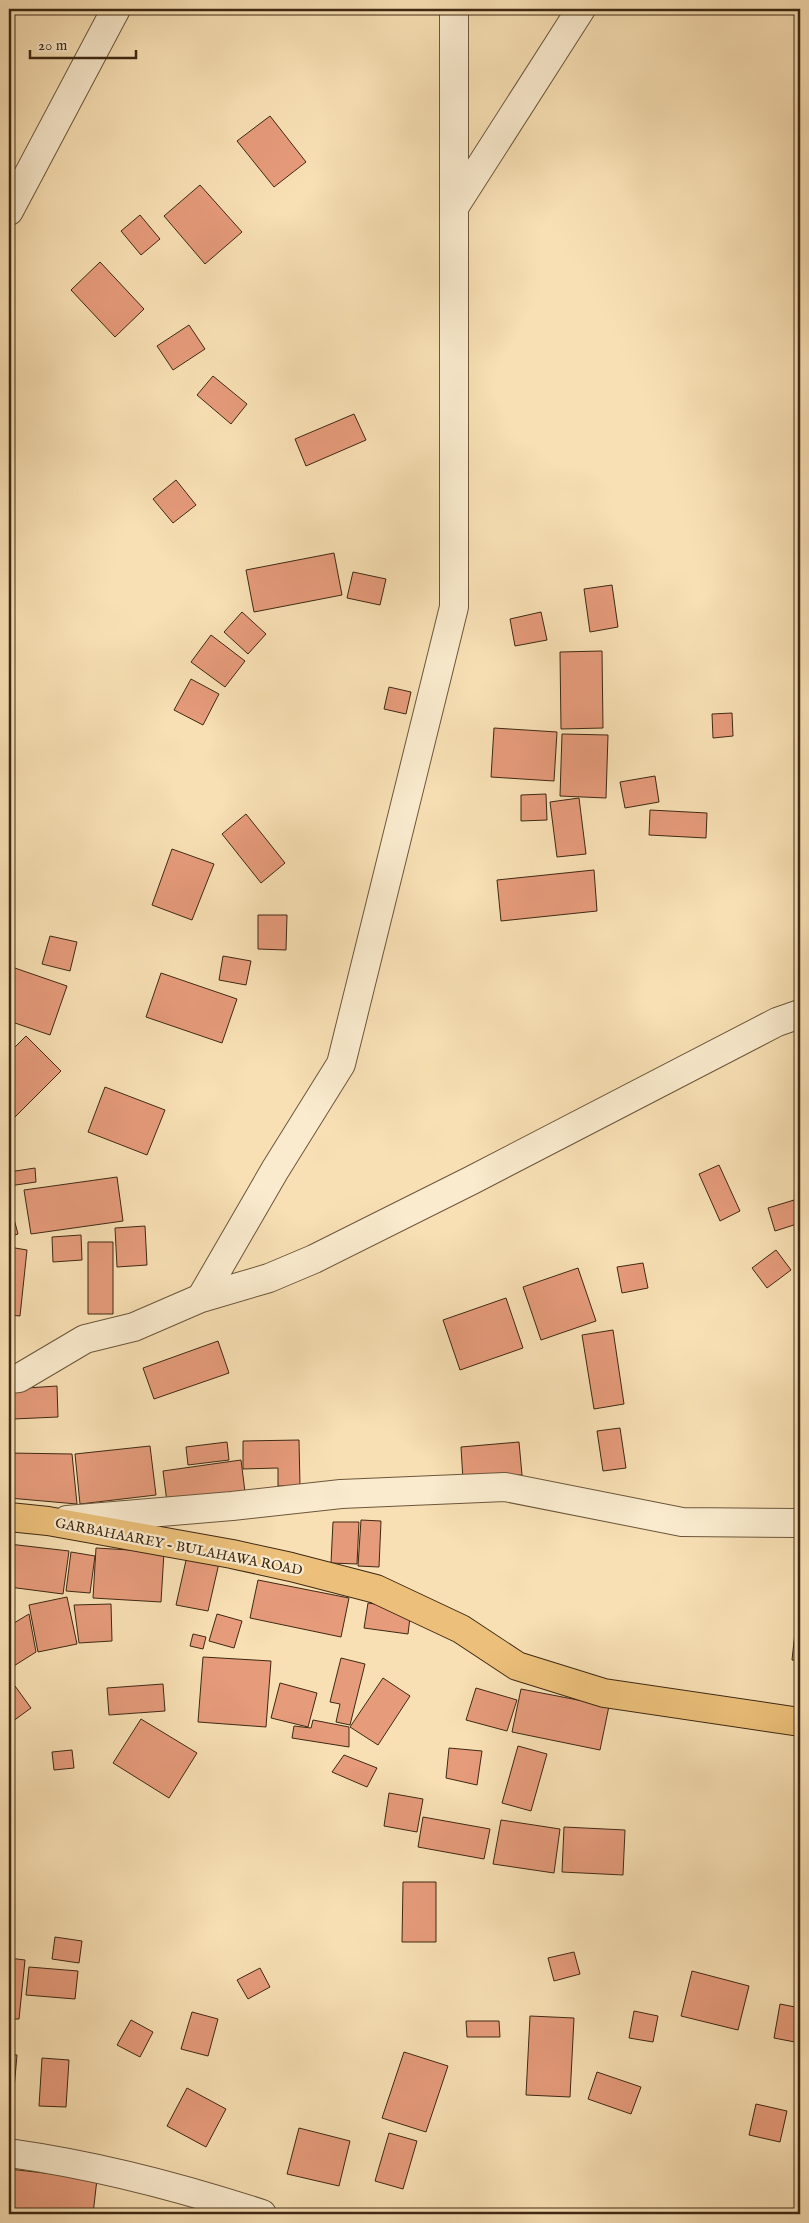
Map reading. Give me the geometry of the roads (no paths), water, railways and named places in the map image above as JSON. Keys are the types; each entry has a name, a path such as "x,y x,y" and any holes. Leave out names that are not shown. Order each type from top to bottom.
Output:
{"main road":[{"name":"GARBAHAAREY - BULAHAWA ROAD","path":"9,1517 48,1521 232,1554 376,1589 461,1629 518,1666 604,1693 800,1722"}],"street":[{"path":"9,211 116,9"},
{"path":"201,1298 275,1170 341,1064 454,607 454,9"},
{"path":"454,206 580,9"},
{"path":"9,1379 19,1378 85,1339 134,1327 201,1298 269,1278 314,1259 472,1180 777,1022 800,1014"},
{"path":"48,1521 232,1506 341,1494 505,1487 682,1522 800,1523"},
{"path":"9,2153 62,2160 214,2198 262,2214"}]}
